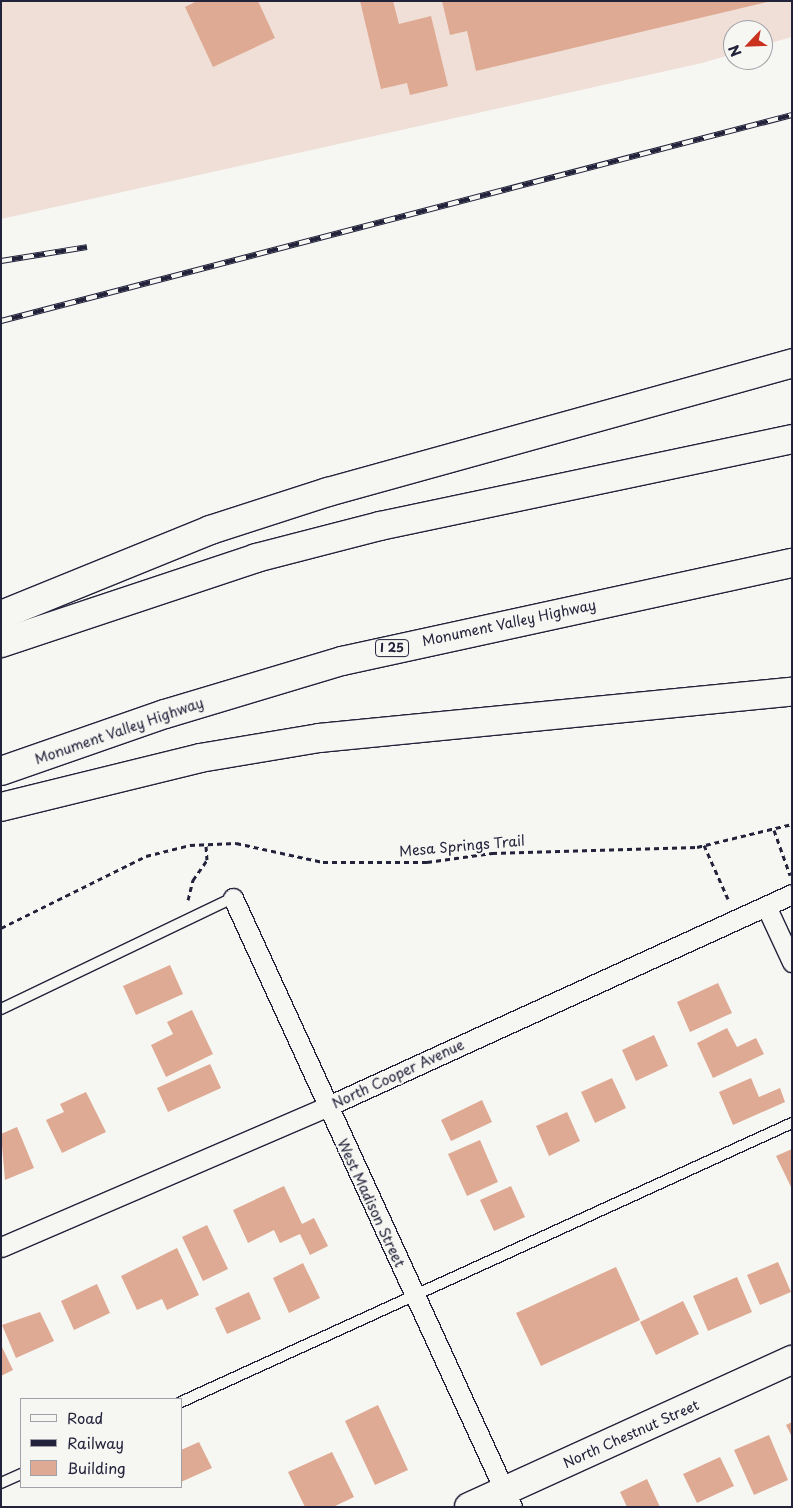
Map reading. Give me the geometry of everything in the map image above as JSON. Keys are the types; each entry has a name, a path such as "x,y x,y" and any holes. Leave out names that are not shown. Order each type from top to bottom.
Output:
{"main road":[{"path":"1,615 169,546 319,495 792,363"},
{"path":"1,643 256,558 380,526 792,439"},
{"name":"Monument Valley Highway","path":"1,771 174,711 342,661 792,563"},
{"path":"1,807 200,758 319,738 792,692"},
{"name":"North Chestnut Street","path":"469,1507 508,1499 792,1360"}],"street":[{"name":"North Cooper Avenue","path":"1,1247 326,1107 792,894"},
{"name":"West Madison Street","path":"233,898 326,1107 508,1499"},
{"path":"766,906 792,962"}],"lane":[{"path":"1,1010 233,898"},
{"path":"182,1402 415,1298 792,1123"},
{"path":"1,1483 20,1474"}],"path":[{"name":"Mesa Springs Trail","path":"1,928 146,856 206,844 236,842 350,864 426,862 492,852 704,845 774,830 792,824"},
{"path":"774,830 792,880"},
{"path":"192,918 188,901 193,880 208,860 206,844"},
{"path":"704,845 737,919"}],"shaded area":[{"path":"1,1 792,1 792,37 773,42 773,20 723,20 723,57 702,63 1,219"}],"building":[{"path":"197,1 258,1 275,38 213,67 185,7"},
{"path":"360,1 393,1 399,24 431,16 448,86 410,95 407,83 381,89"},
{"path":"442,1 767,2 476,71 467,31 450,35"},
{"path":"170,965 183,994 136,1015 123,986"},
{"path":"718,983 732,1013 690,1032 677,1002"},
{"path":"192,1010 213,1054 166,1077 151,1045 173,1034 167,1022"},
{"path":"727,1028 737,1047 756,1038 764,1054 713,1078 697,1043"},
{"path":"654,1035 668,1066 636,1081 622,1050"},
{"path":"210,1064 221,1088 168,1112 157,1088"},
{"path":"612,1078 626,1108 595,1123 581,1092"},
{"path":"751,1078 759,1097 780,1088 785,1102 733,1125 719,1092"},
{"path":"86,1092 106,1132 62,1153 46,1120 64,1112 60,1104"},
{"path":"482,1100 492,1122 451,1141 441,1120"},
{"path":"567,1112 580,1141 549,1156 536,1126"},
{"path":"17,1127 34,1168 5,1180 1,1134"},
{"path":"480,1140 498,1182 467,1196 448,1154"},
{"path":"792,1149 792,1189 776,1156"},
{"path":"284,1186 302,1224 314,1218 328,1246 310,1255 300,1234 280,1243 274,1230 248,1243 233,1210"},
{"path":"511,1186 525,1217 494,1231 480,1200"},
{"path":"207,1225 228,1269 203,1281 182,1237"},
{"path":"177,1248 199,1295 167,1310 162,1299 137,1310 121,1276"},
{"path":"778,1262 791,1292 760,1305 747,1275"},
{"path":"303,1263 320,1298 289,1313 273,1278"},
{"path":"616,1267 640,1320 541,1366 516,1313"},
{"path":"737,1277 752,1312 708,1331 693,1296"},
{"path":"97,1284 110,1313 74,1330 61,1301"},
{"path":"249,1292 261,1319 227,1334 215,1308"},
{"path":"683,1301 699,1334 656,1355 640,1322"},
{"path":"40,1312 54,1341 16,1358 2,1325"},
{"path":"1,1345 13,1370 1,1376"},
{"path":"378,1405 408,1470 375,1485 345,1421"},
{"path":"792,1422 792,1437 786,1425"},
{"path":"769,1435 788,1480 754,1495 734,1450"},
{"path":"199,1442 212,1468 182,1482 182,1450"},
{"path":"332,1452 354,1497 333,1507 305,1507 288,1472"},
{"path":"720,1457 734,1486 697,1503 683,1474"},
{"path":"647,1479 660,1507 627,1507 620,1492"}],"railway":[{"path":"1,321 792,115"},
{"path":"1,261 87,247"}]}
